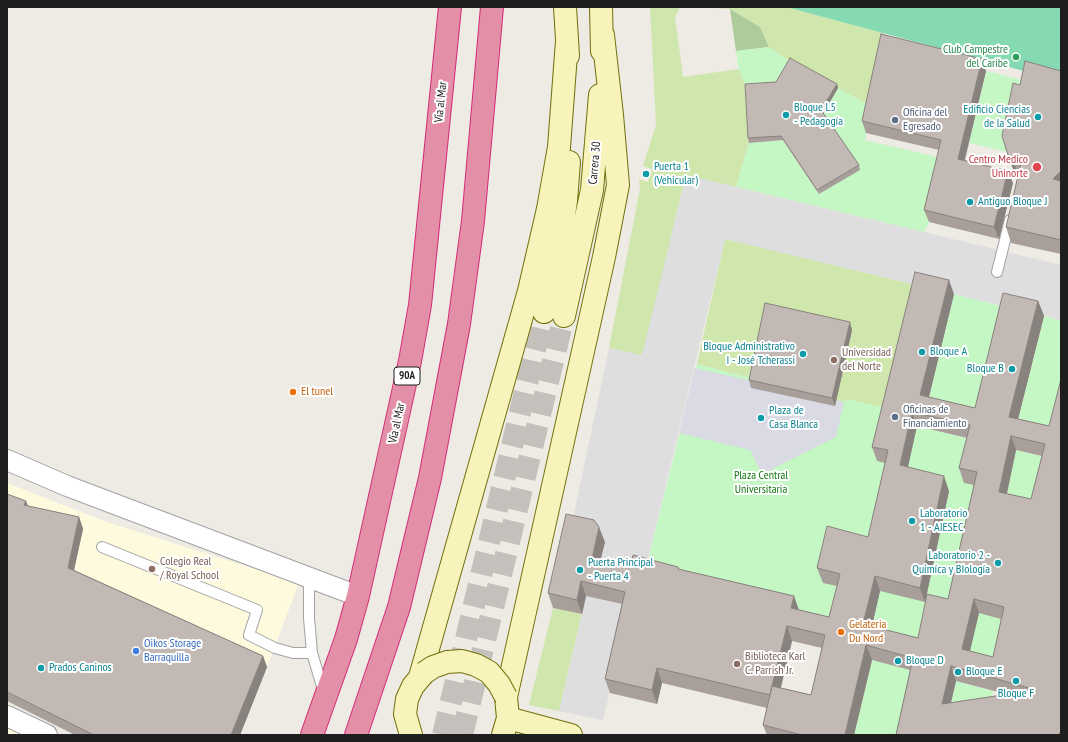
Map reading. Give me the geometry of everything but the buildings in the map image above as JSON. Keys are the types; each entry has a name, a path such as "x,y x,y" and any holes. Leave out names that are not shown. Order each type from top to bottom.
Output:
{"highway":[{"name":"Vía al Mar","path":"312,735 326,699 358,596 382,495 420,305 450,7"},
{"path":"356,735 398,607 430,478 458,332 473,221 492,7"}],"main road":[{"name":"Carrera 30","path":"565,7 571,131 566,201 560,242 554,314 592,190 603,35 601,7"},
{"path":"571,735 505,727 506,697 597,288 618,185 603,35"},
{"path":"422,675 529,291 548,209 559,147 567,41"},
{"path":"409,732 405,714 407,699 413,686 422,675 433,667 447,662 462,661 476,665 489,672 499,684 506,697"}],"street":[{"path":"7,460 67,486 358,596"},
{"path":"7,716 47,735"}],"lane":[{"path":"997,272 1012,212"},
{"path":"102,547 257,610 249,635 275,648 293,653 312,653"},
{"path":"308,577 312,653 326,699"}],"shaded area":[{"path":"686,175 1061,265 1061,320 725,239 645,571 597,574 571,528 609,348 642,355"},
{"name":"Plaza de Casa Blanca","path":"695,368 844,402 836,437 762,474 750,450 679,433"},
{"name":"Colegio Real / Royal School","path":"7,483 107,522 299,583 267,667 7,588"},
{"path":"586,596 630,606 603,720 559,711"},
{"path":"7,727 24,735 7,735"}],"green space":[{"path":"650,7 680,7 675,17 683,77 739,69 746,88 749,143 736,187 686,175 643,356 609,348 640,189 639,179 648,182 652,169 643,166 656,125"},
{"path":"707,7 786,7 883,33 885,45 872,107 792,63 769,47 760,27 730,9"},
{"name":"Club Campestre del Caribe","path":"786,7 1061,7 1061,81 883,33"},
{"path":"730,9 760,27 769,47 736,51"},
{"path":"769,47 792,63 778,87 746,88 739,69 736,51"},
{"path":"986,71 1030,82 1008,152 969,143"},
{"path":"838,88 872,107 865,140 937,157 942,166 929,222 924,232 736,187 749,143 783,140 803,171 823,114","holes":["860,169 819,194 807,176"]},
{"path":"725,239 921,286 890,409 836,401 697,364"},
{"path":"954,294 1009,308 980,423 926,409"},
{"path":"1044,316 1061,320 1061,415 1055,440 1015,431"},
{"name":"Plaza Central Universitaria","path":"697,364 836,401 853,400 890,409 893,465 874,551 845,589 834,632 645,571"},
{"path":"917,426 975,440 982,487 954,614 923,652 869,638"},
{"path":"1016,450 1050,458 998,671 967,663 996,504"},
{"path":"553,608 582,614 559,711 529,705"},
{"path":"872,660 919,672 904,735 854,735"},
{"path":"956,681 993,691 988,713 944,735"}],"tunnel":[{"path":"443,735 544,312"},
{"path":"462,735 564,316"}],"place":[{"name":"Club Campestre del Caribe","path":"1016,57"},
{"name":"Bloque L5 - Pedagogía","path":"786,115"},
{"name":"Edificio Ciencias de la Salud","path":"1038,117"},
{"name":"Oficina del Egresado","path":"895,120"},
{"name":"Centro Medico Uninorte","path":"1037,167"},
{"name":"Puerta 1 (Vehicular)","path":"646,174"},
{"name":"Antiguo Bloque J","path":"970,202"},
{"name":"Bloque A","path":"922,352"},
{"name":"Bloque Administrativo I - José Tcherassi","path":"803,354"},
{"name":"Universidad del Norte","path":"834,360"},
{"name":"Bloque B","path":"1012,369"},
{"name":"El tunel","path":"293,392"},
{"name":"Oficinas de Financiamiento","path":"895,417"},
{"name":"Plaza de Casa Blanca","path":"761,418"},
{"name":"Laboratorio 1 - AIESEC","path":"912,521"},
{"name":"Laboratorio 2 - Quimíca y BIología","path":"998,563"},
{"name":"Colegio Real / Royal School","path":"152,569"},
{"name":"Puerta Principal - Puerta 4","path":"580,570"},
{"name":"Gelateria Du Nord","path":"841,632"},
{"name":"Oikos Storage Barraquilla","path":"136,651"},
{"name":"Bloque D","path":"898,661"},
{"name":"Biblioteca Karl C. Parrish Jr.","path":"737,664"},
{"name":"Prados Caninos","path":"41,668"},
{"name":"Bloque E","path":"958,672"},
{"name":"Bloque F","path":"1016,681"}]}
